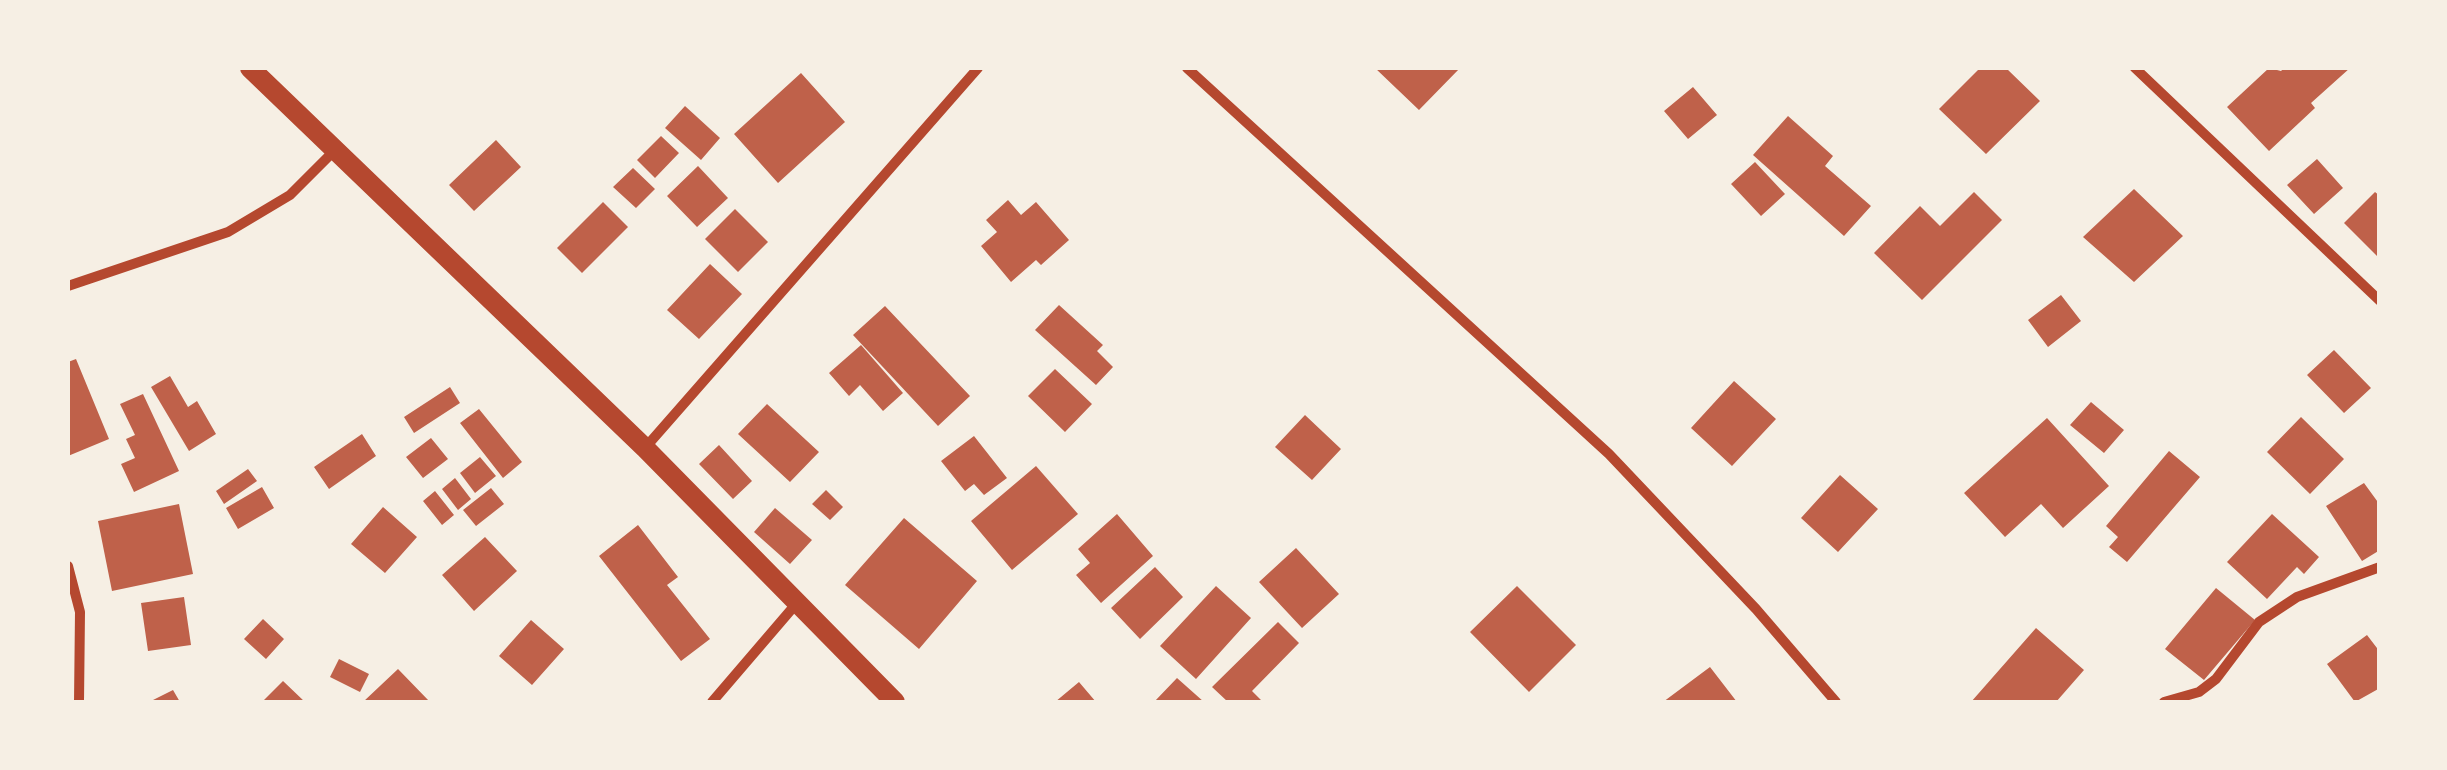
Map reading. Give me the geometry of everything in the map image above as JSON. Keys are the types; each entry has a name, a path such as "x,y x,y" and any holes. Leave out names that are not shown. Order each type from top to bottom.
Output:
{"main road":[{"path":"250,68 645,448 895,702"}],"street":[{"path":"645,448 978,68"},
{"path":"1186,68 1609,454 1756,609 1836,702"},
{"path":"2135,68 2380,301"},
{"path":"68,286 228,232 290,195 335,150"},
{"path":"68,566 80,612 79,702"},
{"path":"2164,702 2199,692 2216,679 2259,622 2284,605 2380,567"},
{"path":"712,702 796,604"}],"building":[{"path":"1375,68 1460,68 1419,110"},
{"path":"1980,68 2006,68 2040,101 1986,154 1939,109"},
{"path":"2269,68 2350,68 2311,103 2315,108 2269,151 2227,107"},
{"path":"801,73 845,122 778,183 734,134"},
{"path":"1693,87 1717,115 1688,139 1664,111"},
{"path":"685,106 720,138 701,160 665,128"},
{"path":"1788,116 1833,156 1825,166 1871,206 1844,236 1753,155"},
{"path":"661,136 679,153 655,178 637,160"},
{"path":"496,140 521,167 474,211 449,185"},
{"path":"2317,159 2343,188 2314,214 2287,185"},
{"path":"1755,162 1785,194 1761,216 1731,184"},
{"path":"698,166 728,198 697,227 667,196"},
{"path":"633,168 655,189 636,208 613,187"},
{"path":"2134,189 2183,236 2134,282 2083,237"},
{"path":"1974,192 2002,220 1922,300 1874,253 1920,206 1940,226"},
{"path":"2375,192 2380,196 2380,259 2344,223"},
{"path":"1008,200 1021,215 1036,202 1069,240 1041,265 1036,260 1011,282 981,246 997,232 986,220"},
{"path":"603,202 628,227 582,273 557,248"},
{"path":"735,209 768,242 738,272 705,239"},
{"path":"710,264 742,294 699,339 667,310"},
{"path":"2061,295 2081,321 2048,347 2028,320"},
{"path":"1059,305 1103,345 1097,351 1113,367 1096,385 1035,330"},
{"path":"885,306 970,396 938,426 853,335"},
{"path":"861,345 903,393 883,411 860,385 849,396 829,373"},
{"path":"2334,350 2371,388 2344,413 2307,375"},
{"path":"76,359 109,439 68,456 68,362"},
{"path":"1055,369 1092,404 1065,432 1028,396"},
{"path":"170,376 188,407 197,401 216,434 189,451 151,387"},
{"path":"1734,381 1776,419 1732,466 1691,428"},
{"path":"450,387 460,403 414,433 404,417"},
{"path":"143,394 179,471 134,492 121,464 135,458 126,439 135,435 120,404"},
{"path":"2091,402 2124,430 2104,453 2070,425"},
{"path":"767,404 819,452 790,482 738,434"},
{"path":"479,409 522,462 503,478 460,423"},
{"path":"1305,415 1341,449 1312,480 1275,447"},
{"path":"2301,417 2344,459 2310,494 2267,452"},
{"path":"2047,418 2109,486 2063,528 2041,504 2005,537 1964,493"},
{"path":"362,434 376,456 329,489 314,467"},
{"path":"974,436 1007,478 984,495 974,484 965,491 941,461"},
{"path":"431,438 448,459 423,478 406,457"},
{"path":"719,445 752,481 733,499 699,464"},
{"path":"2169,451 2200,477 2127,562 2109,547 2118,537 2106,526"},
{"path":"480,457 496,476 475,493 460,473"},
{"path":"1036,466 1078,514 1012,570 971,521"},
{"path":"248,469 257,481 224,504 216,491"},
{"path":"1840,475 1878,509 1838,552 1801,518"},
{"path":"455,478 471,499 458,510 442,489"},
{"path":"2364,483 2380,505 2380,550 2362,561 2326,506"},
{"path":"262,487 274,508 238,529 226,508"},
{"path":"491,488 504,504 476,526 463,510"},
{"path":"826,490 843,507 830,520 812,504"},
{"path":"435,491 454,515 442,525 423,501"},
{"path":"179,504 193,574 112,591 98,521"},
{"path":"383,507 417,537 385,573 351,544"},
{"path":"775,508 812,540 790,564 754,532"},
{"path":"1117,514 1153,556 1101,603 1076,575 1090,563 1078,549"},
{"path":"2272,514 2319,557 2304,574 2297,567 2267,599 2227,562"},
{"path":"904,518 977,581 919,649 845,585"},
{"path":"638,525 678,577 667,585 710,639 681,661 599,556"},
{"path":"485,537 517,571 474,611 442,575"},
{"path":"1296,548 1339,594 1302,628 1259,582"},
{"path":"1155,567 1183,597 1140,639 1111,608"},
{"path":"1216,586 1251,618 1196,679 1160,646"},
{"path":"1517,586 1576,645 1529,692 1470,632"},
{"path":"2216,588 2255,620 2204,680 2165,649"},
{"path":"184,597 191,645 148,651 141,603"},
{"path":"263,619 284,639 266,659 244,639"},
{"path":"531,620 564,649 532,685 499,656"},
{"path":"1278,622 1299,643 1252,691 1263,702 1228,702 1212,687"},
{"path":"2036,628 2084,670 2056,702 1971,702"},
{"path":"2367,635 2380,652 2380,688 2355,702 2327,664"},
{"path":"339,659 369,674 360,692 330,677"},
{"path":"1710,667 1737,702 1663,702"},
{"path":"398,669 430,702 363,702"},
{"path":"1177,678 1204,702 1154,702"},
{"path":"283,681 305,702 262,702"},
{"path":"1079,682 1096,702 1055,702"},
{"path":"173,690 180,702 149,702"}]}
